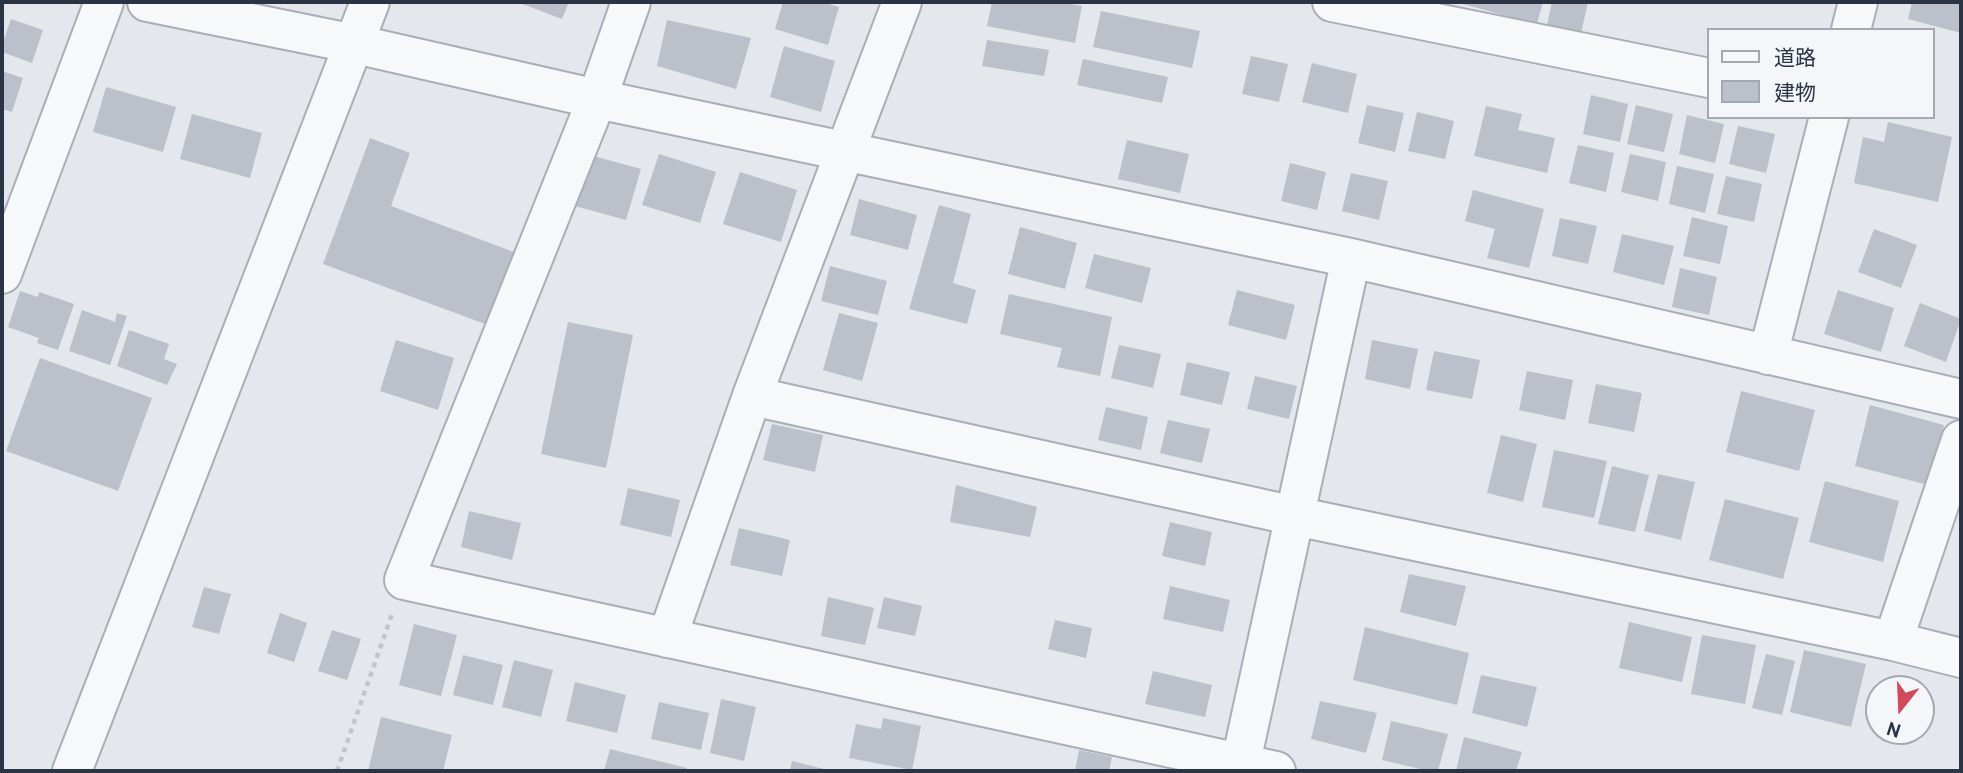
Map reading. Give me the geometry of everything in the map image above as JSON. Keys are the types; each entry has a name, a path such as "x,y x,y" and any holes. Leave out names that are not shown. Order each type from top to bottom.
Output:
{"street":[{"path":"2,274 104,2"},
{"path":"147,2 355,44 597,99 1351,258 1961,399"},
{"path":"72,771 370,2"},
{"path":"631,2 597,99 404,580 1252,769 1295,516 1351,258"},
{"path":"667,638 752,396 902,2"},
{"path":"1332,2 1708,78"},
{"path":"1852,28 1858,2"},
{"path":"1768,355 1828,119"},
{"path":"752,396 1295,516 1961,658"},
{"path":"1893,642 1961,440"}],"path":[{"path":"337,771 404,580"}],"building":[{"path":"517,2 569,2 562,19"},
{"path":"783,2 822,2 839,7 828,45 775,29"},
{"path":"992,2 1060,2 1082,6 1075,43 987,26"},
{"path":"1455,2 1543,2 1537,24"},
{"path":"1552,2 1588,2 1580,38 1546,30"},
{"path":"1912,2 1961,2 1961,33 1908,19"},
{"path":"1101,11 1200,31 1192,68 1093,47"},
{"path":"11,19 43,30 32,63 2,52"},
{"path":"667,20 751,38 736,89 657,66"},
{"path":"987,40 1049,50 1044,76 982,66"},
{"path":"784,46 835,61 821,112 770,97"},
{"path":"1251,56 1288,64 1279,102 1242,94"},
{"path":"1083,59 1168,77 1162,103 1077,85"},
{"path":"1312,63 1357,74 1348,113 1302,102"},
{"path":"2,71 23,78 12,112 2,109"},
{"path":"106,87 176,107 163,152 93,132"},
{"path":"1591,95 1628,104 1620,142 1583,134"},
{"path":"1367,105 1404,113 1395,152 1358,143"},
{"path":"1636,105 1673,114 1664,152 1627,144"},
{"path":"1486,106 1522,114 1518,130 1555,138 1547,173 1474,156"},
{"path":"1417,112 1454,121 1445,159 1408,151"},
{"path":"192,114 262,133 250,178 180,159"},
{"path":"1687,115 1724,124 1715,163 1679,154"},
{"path":"1888,122 1952,137 1938,202 1854,183 1863,137 1884,142"},
{"path":"1738,126 1775,134 1766,173 1729,164"},
{"path":"370,138 410,153 391,206 514,252 488,325 323,264"},
{"path":"1127,140 1189,154 1180,193 1118,179"},
{"path":"1578,145 1614,153 1606,192 1569,183"},
{"path":"659,154 716,172 700,223 642,205"},
{"path":"1630,154 1666,162 1658,201 1621,192"},
{"path":"590,155 641,169 626,220 575,206"},
{"path":"1290,163 1326,172 1317,210 1281,201"},
{"path":"1677,166 1714,174 1705,213 1669,204"},
{"path":"740,172 797,190 781,242 723,224"},
{"path":"1351,173 1388,181 1379,220 1342,211"},
{"path":"1726,176 1762,184 1754,222 1717,214"},
{"path":"1473,190 1544,209 1529,268 1487,258 1495,229 1465,221"},
{"path":"859,199 917,215 908,250 850,235"},
{"path":"939,205 971,214 953,283 976,290 967,324 909,309"},
{"path":"1692,217 1728,226 1720,264 1683,256"},
{"path":"1560,218 1597,226 1588,264 1552,256"},
{"path":"1020,227 1077,243 1065,289 1008,274"},
{"path":"1874,229 1917,245 1901,288 1858,272"},
{"path":"1622,234 1674,246 1664,285 1613,272"},
{"path":"1094,254 1151,268 1142,303 1085,288"},
{"path":"830,266 887,281 878,315 821,301"},
{"path":"1680,268 1717,277 1709,315 1672,307"},
{"path":"1237,290 1295,305 1286,340 1228,325"},
{"path":"1838,290 1894,308 1881,352 1824,334"},
{"path":"20,291 38,297 39,292 74,304 58,350 37,343 39,338 8,327"},
{"path":"1009,294 1112,317 1100,376 1057,367 1062,348 1000,334"},
{"path":"1920,303 1961,319 1946,362 1904,346"},
{"path":"82,310 115,322 117,313 127,316 110,365 69,351"},
{"path":"839,313 878,323 862,381 823,370"},
{"path":"568,322 633,335 606,468 541,454"},
{"path":"129,330 169,344 164,359 177,364 167,385 117,366"},
{"path":"396,340 454,358 438,410 380,391"},
{"path":"1372,340 1418,349 1410,389 1365,379"},
{"path":"1119,345 1161,354 1153,388 1111,378"},
{"path":"1434,351 1480,360 1472,399 1426,390"},
{"path":"40,358 152,398 118,491 6,451"},
{"path":"1187,362 1230,372 1222,405 1180,395"},
{"path":"1527,371 1573,380 1565,420 1519,410"},
{"path":"1255,376 1297,386 1289,419 1247,409"},
{"path":"1596,384 1642,393 1634,432 1588,423"},
{"path":"1741,391 1815,410 1799,471 1726,452"},
{"path":"1870,405 1944,425 1928,485 1855,466"},
{"path":"1106,407 1148,417 1141,450 1098,440"},
{"path":"1168,420 1210,429 1202,463 1160,453"},
{"path":"772,424 823,435 815,472 763,460"},
{"path":"1501,435 1537,444 1523,502 1487,493"},
{"path":"1554,450 1607,461 1594,518 1542,507"},
{"path":"1612,466 1649,475 1635,532 1598,524"},
{"path":"1658,474 1695,482 1681,540 1644,531"},
{"path":"1825,481 1899,501 1883,562 1809,542"},
{"path":"956,485 1037,507 1030,537 950,522"},
{"path":"628,488 680,500 671,537 620,525"},
{"path":"1725,499 1799,518 1783,579 1709,560"},
{"path":"469,511 521,523 512,560 461,547"},
{"path":"1170,522 1212,532 1205,566 1162,556"},
{"path":"739,528 790,540 782,576 730,565"},
{"path":"1409,574 1466,586 1456,626 1400,612"},
{"path":"1170,586 1230,600 1223,632 1163,619"},
{"path":"204,587 231,594 219,634 192,627"},
{"path":"828,597 874,608 865,645 821,636"},
{"path":"884,597 922,606 915,636 877,628"},
{"path":"280,613 307,623 294,662 267,653"},
{"path":"1055,620 1092,628 1086,658 1048,649"},
{"path":"1629,622 1692,637 1682,682 1619,668"},
{"path":"414,624 457,635 441,696 399,685"},
{"path":"1365,627 1469,653 1457,705 1353,680"},
{"path":"332,630 361,639 347,680 318,671"},
{"path":"1702,635 1756,645 1745,704 1691,694"},
{"path":"1804,650 1866,664 1851,727 1790,712"},
{"path":"1766,654 1795,661 1782,715 1752,708"},
{"path":"463,655 503,665 493,705 453,695"},
{"path":"514,660 553,670 541,717 502,707"},
{"path":"1153,671 1212,685 1205,717 1145,704"},
{"path":"1481,675 1537,687 1527,727 1472,713"},
{"path":"575,682 626,695 617,733 566,721"},
{"path":"721,699 756,707 744,761 710,753"},
{"path":"1320,701 1377,713 1366,753 1311,739"},
{"path":"659,702 709,713 701,750 651,739"},
{"path":"381,717 452,735 443,771 368,771"},
{"path":"883,718 921,726 912,770 849,758 856,724 881,729"},
{"path":"1391,721 1448,734 1438,771 1382,760"},
{"path":"1464,737 1522,752 1516,771 1456,771"},
{"path":"610,749 687,768 686,771 604,771"},
{"path":"1079,750 1112,757 1109,771 1075,771"},
{"path":"792,761 828,770 828,771 790,771"}]}
